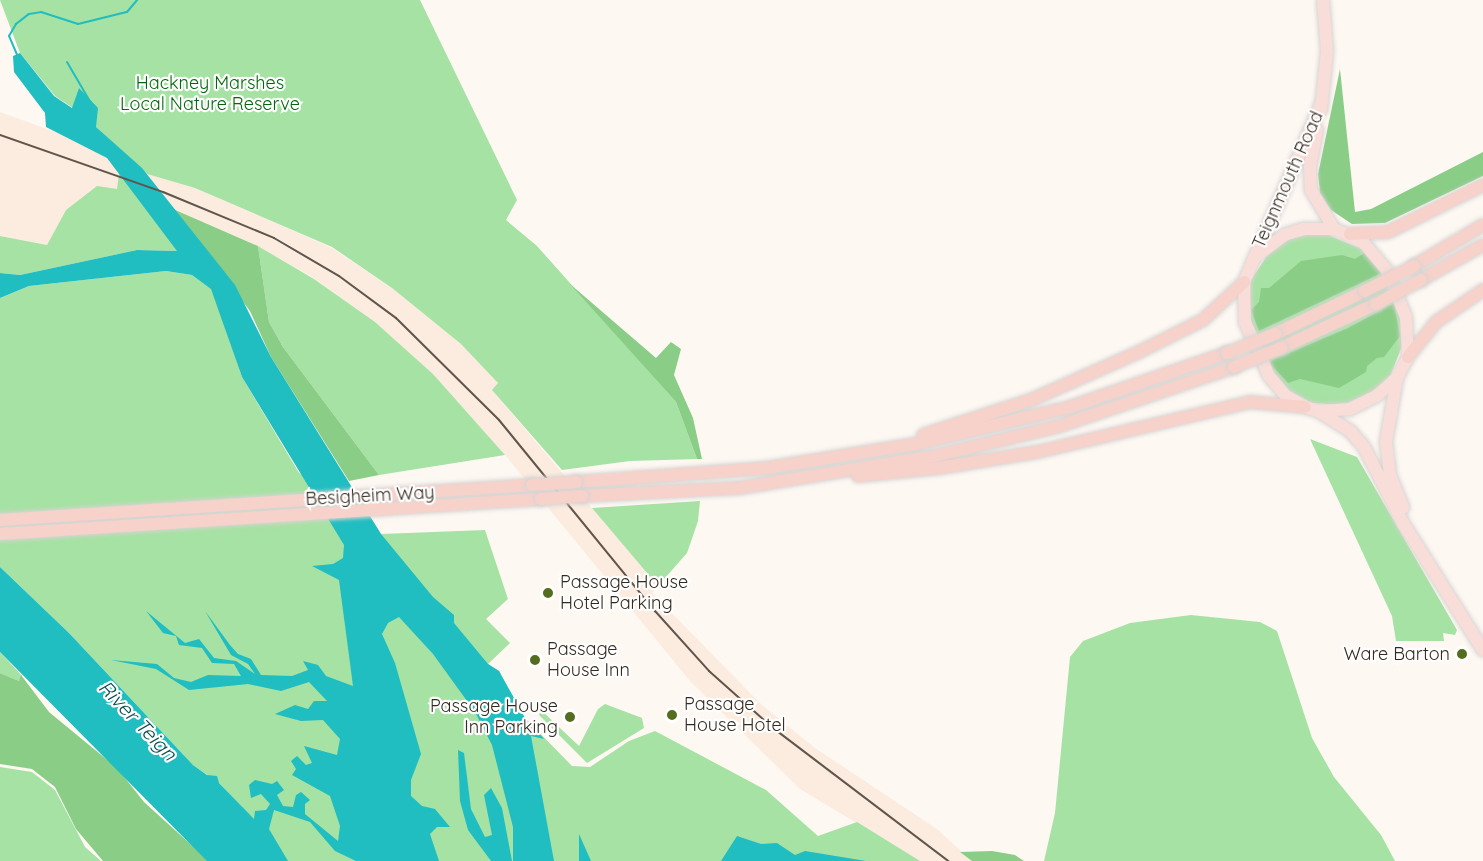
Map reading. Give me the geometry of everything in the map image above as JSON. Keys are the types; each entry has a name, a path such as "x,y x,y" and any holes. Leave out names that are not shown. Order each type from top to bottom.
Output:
{"highway":[{"path":"1350,234 1388,232 1483,185"},
{"path":"865,454 1029,419 1227,354 1365,291 1414,266 1483,225"},
{"path":"830,475 1009,440 1234,367 1376,304 1483,245"},
{"path":"865,454 986,417 1099,371 1203,320 1244,282"},
{"path":"1408,357 1436,322 1483,290"},
{"path":"830,475 876,476 990,460 1250,402 1305,407"},
{"name":"Besigheim Way","path":"0,520 701,473 865,454"},
{"name":"Besigheim Way","path":"0,534 582,496 700,491 830,475"}],"main road":[{"name":"Teignmouth Road","path":"1323,0 1328,51 1322,102 1310,166 1311,190 1334,229"},
{"name":"Teignmouth Road","path":"1254,258 1322,102"},
{"path":"1410,530 1387,458 1386,428 1397,378 1408,357 1407,324 1401,300 1382,262 1350,234 1334,229 1294,231 1254,258 1244,282 1245,322 1262,363 1281,391 1305,407 1318,411 1357,438 1410,530 1483,650"},
{"path":"1318,411 1358,406 1397,378"}],"shaded area":[{"path":"0,112 69,137 107,158 119,173 117,189 66,210 47,245 0,236"},
{"path":"147,174 195,188 332,248 392,288 461,344 499,383 493,391 658,586 652,593 762,705 815,748 937,829 972,861 920,861 800,789 690,681 505,455 433,374 375,322 312,277 258,246 173,209"}],"green space":[{"name":"Hackney Marshes Local Nature Reserve","path":"0,0 420,0 517,200 506,220 537,246 676,402 697,459 630,461 562,470 492,390 498,383 461,344 392,288 332,247 195,188 147,174 96,127 79,89 73,108 55,96 20,53"},
{"path":"1340,69 1355,212 1371,209 1483,152 1483,176 1385,223 1352,224 1331,210 1320,193 1318,174"},
{"path":"119,173 178,251 137,250 20,275 0,273 0,236 47,245 66,210 97,186 117,189"},
{"path":"173,209 258,246 269,322 283,347 379,475 349,481 271,357 250,311"},
{"path":"1321,232 1364,250 1382,273 1400,316 1403,344 1391,374 1377,389 1343,405 1312,403 1285,388 1272,372 1248,315 1251,280 1268,254 1289,239"},
{"path":"258,246 314,279 375,322 433,374 505,455 379,475 283,347 269,322"},
{"path":"1366,252 1382,273 1259,331 1251,310 1259,302 1261,288 1269,288 1301,261 1342,255 1355,259"},
{"path":"166,271 192,275 212,289 242,377 299,473 362,503 381,534 485,530 508,599 486,619 510,643 488,664 499,671 525,718 572,766 590,767 629,741 655,731 766,790 818,836 857,822 920,861 266,861 241,806 219,783 193,765 69,633 0,567 0,298 29,286"},
{"path":"570,284 656,358 671,342 681,349 674,375 693,418 702,459 697,459 676,402"},
{"path":"1394,303 1400,336 1384,357 1377,358 1367,366 1366,372 1339,388 1300,379 1288,383 1271,365 1270,361 1348,328"},
{"path":"1310,439 1357,457 1457,630 1455,635 1443,633 1444,641 1396,641 1392,616"},
{"path":"700,501 698,521 687,553 658,586 592,508"},
{"path":"1191,615 1260,622 1277,631 1312,738 1334,777 1381,835 1395,861 1044,861 1055,813 1070,657 1083,641 1130,623"},
{"path":"0,652 22,676 19,681 0,673"},
{"path":"0,673 19,681 21,675 49,712 117,768 144,802 209,861 103,861 76,829 55,787 32,769 0,764"},
{"path":"605,704 642,718 644,728 587,763 539,715 541,710 579,746 598,709"},
{"path":"0,767 32,772 55,790 85,847 101,861 0,861"},
{"path":"992,851 1015,855 1024,861 972,861 960,852"}],"water":[{"name":"River Teign","path":"20,53 54,96 72,108 79,88 98,108 96,127 142,168 235,285 271,357 381,534 433,597 454,615 454,623 488,664 499,671 525,718 544,739 531,736 554,861 513,861 513,827 492,745 475,712 433,654 399,617 388,623 382,634 395,663 421,754 411,780 411,796 422,806 435,809 450,827 437,827 430,834 439,861 356,861 335,851 310,822 274,810 269,829 288,861 207,861 0,652 0,567 69,633 193,765 207,775 217,776 219,783 254,819 255,811 266,810 270,804 261,794 251,798 249,785 255,780 272,784 277,781 284,790 277,795 283,806 293,807 296,795 301,792 310,800 305,804 305,814 338,841 340,826 330,796 292,775 296,769 291,761 297,756 306,765 312,763 304,746 337,755 340,739 323,720 301,721 275,714 295,705 308,709 314,701 327,701 309,682 281,691 248,684 189,690 156,669 111,660 157,664 174,678 191,682 208,675 241,676 234,664 212,663 202,648 179,645 176,636 163,633 146,611 185,643 199,639 214,658 236,661 255,674 248,664 231,655 205,611 230,645 238,654 251,659 261,675 292,676 308,670 303,661 318,665 326,676 353,686 339,580 312,566 333,564 343,558 344,545 242,377 211,289 192,275 166,271 29,286 0,298 0,273 20,275 137,250 177,251 107,158 46,127 45,113 14,72 13,56"},
{"path":"458,750 464,753 471,809 485,837 492,835 484,795 491,788 502,808 512,861 491,861 468,830 460,801"},
{"path":"579,834 591,861 579,861"},
{"path":"737,836 761,844 777,843 795,855 805,851 866,861 721,861"}],"waterway":[{"path":"18,57 9,36 16,24 29,14 41,12 78,24 127,12 137,0"},
{"path":"67,62 91,103"}],"railway":[{"path":"0,135 163,192 274,238 339,276 396,318 499,420 655,611 709,671 773,728 948,861"}],"place":[{"name":"Passage House Hotel Parking","path":"548,593"},
{"name":"Ware Barton","path":"1462,654"},
{"name":"Passage House Inn","path":"535,660"},
{"name":"Passage House Hotel","path":"672,715"},
{"name":"Passage House Inn Parking","path":"570,717"}]}
